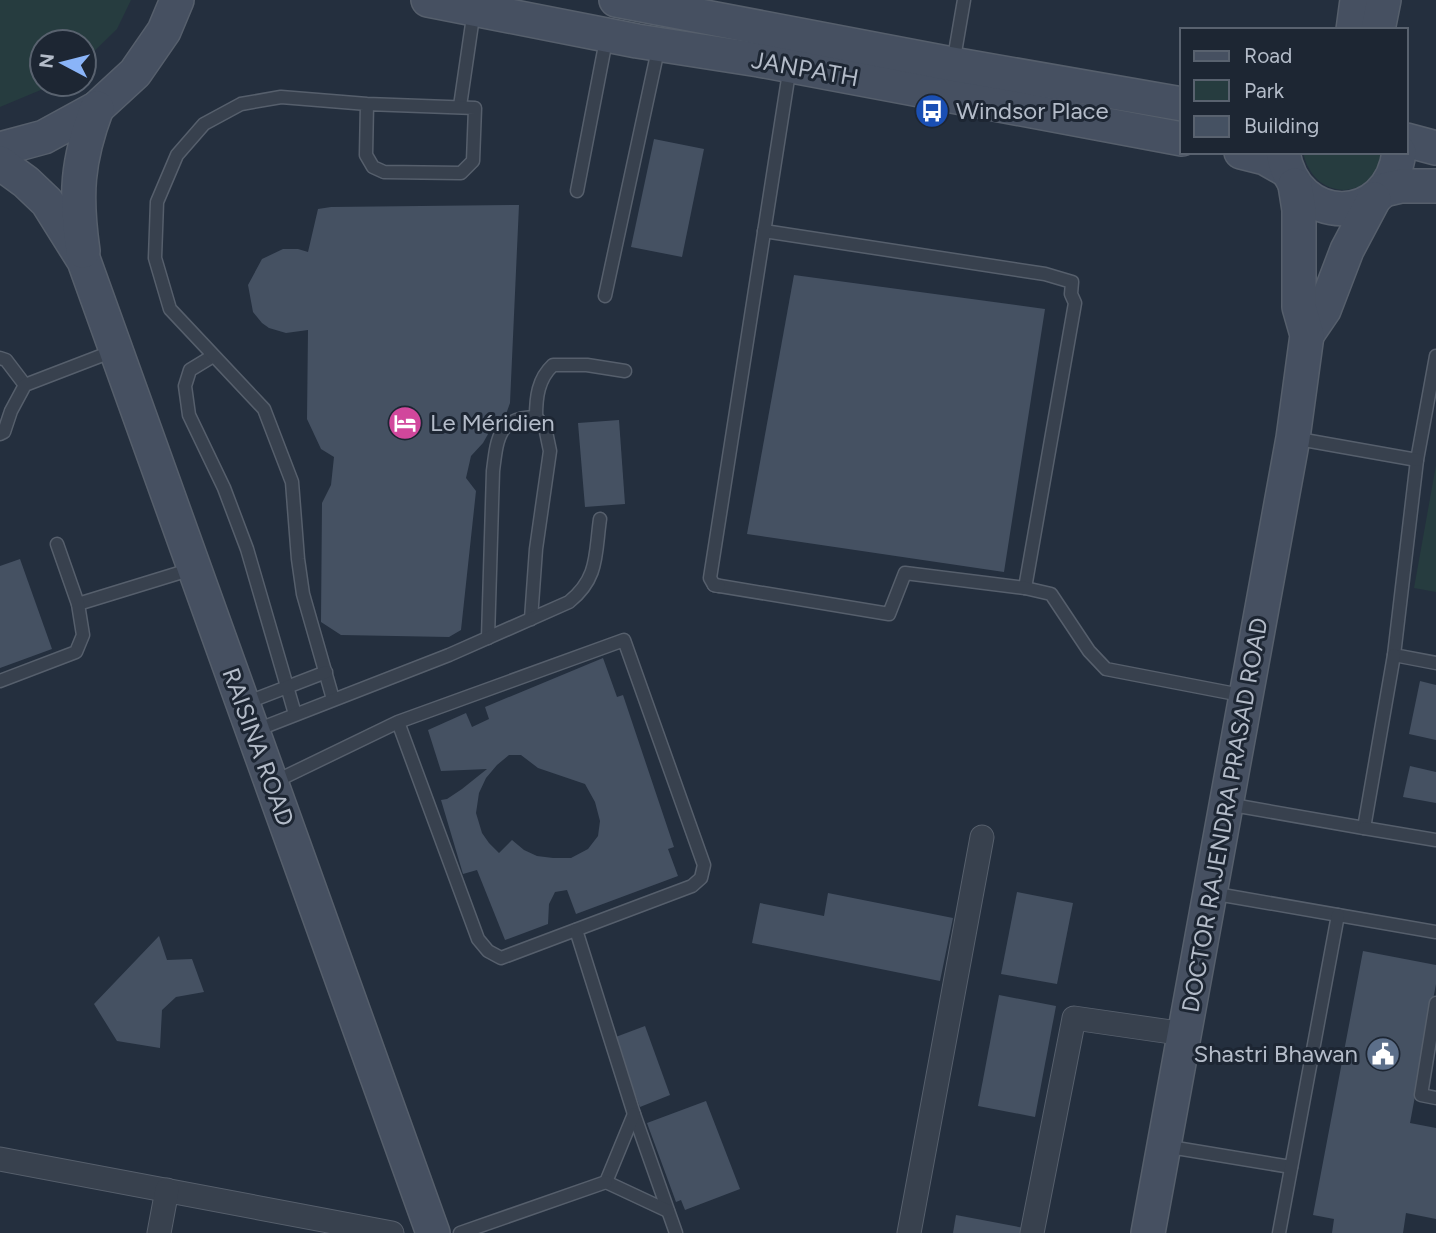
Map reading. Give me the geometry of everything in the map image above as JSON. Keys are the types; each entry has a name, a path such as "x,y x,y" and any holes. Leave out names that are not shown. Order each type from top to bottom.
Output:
{"main road":[{"path":"0,149 44,137 97,108 135,73 164,31 177,0"},
{"name":"JANPATH","path":"428,0 1180,139"},
{"path":"1353,28 1357,0"},
{"path":"1378,28 1384,0"},
{"name":"JANPATH","path":"634,2 953,64 1180,104"},
{"name":"RAISINA ROAD","path":"84,261 79,220 79,176 85,140 97,108"},
{"path":"1408,141 1436,148"},
{"path":"1249,154 1288,169 1307,198 1323,206 1341,209 1358,206 1401,186 1436,186"},
{"path":"1307,335 1324,310 1347,250 1398,165 1399,154"},
{"name":"RAISINA ROAD","path":"0,163 47,202 84,261 433,1233"},
{"path":"1288,169 1299,210 1299,307 1307,335"},
{"name":"DOCTOR RAJENDRA PRASAD ROAD","path":"1148,1233 1293,438 1307,335"}],"street":[{"path":"634,2 634,40"},
{"path":"909,1233 982,836"},
{"path":"1032,1233 1074,1018 1185,1034"},
{"path":"0,1159 393,1233"},
{"path":"159,1233 167,1190"}],"lane":[{"path":"953,64 964,0"},
{"path":"460,106 474,9"},
{"path":"577,191 634,40"},
{"path":"605,296 634,40"},
{"path":"790,66 710,578 716,586 889,614 905,573 1025,588 1051,594 1089,651 1105,669 1246,696"},
{"path":"333,699 303,594 292,482 264,410 170,309 155,258 157,202 177,155 204,124 241,104 281,97 367,104 475,108 472,161 461,173 384,172 373,167 366,155 367,104"},
{"path":"764,231 1045,274 1072,282 1071,294 1075,303 1025,588"},
{"path":"0,434 4,432 11,411 25,385 116,350"},
{"path":"213,356 191,370 185,386 189,415 224,488 247,549 295,714"},
{"path":"1364,828 1394,655 1417,460 1436,356"},
{"path":"0,358 6,360 25,385"},
{"path":"531,619 536,549 550,451 545,427 536,417 537,397 543,375 553,365 587,365 625,371"},
{"path":"488,638 496,445 500,432 510,422 524,417 536,417"},
{"path":"1293,438 1417,460"},
{"path":"248,718 295,714 488,638 569,602 584,590 592,575 600,519"},
{"path":"0,681 76,652 83,635 78,604 57,544"},
{"path":"78,604 194,568"},
{"path":"271,783 398,722 624,640 704,866 701,878 692,886 502,958 488,951 478,939 398,722"},
{"path":"1394,655 1436,663"},
{"path":"248,718 287,687 326,672"},
{"path":"1227,804 1436,840"},
{"path":"1211,893 1436,932"},
{"path":"1279,1233 1338,915"},
{"path":"576,930 634,1114 676,1233"},
{"path":"1436,1003 1421,1095 1436,1098"},
{"path":"606,1182 634,1114"},
{"path":"1164,1146 1291,1167"},
{"path":"460,1233 606,1182 668,1210"}],"green space":[{"path":"0,0 131,0 117,29 98,47 98,28 28,28 28,95 0,107"},
{"path":"1304,154 1380,154 1377,168 1368,180 1357,187 1344,190 1331,188 1319,181 1309,169"},
{"path":"1436,465 1436,592 1414,588"}],"building":[{"path":"654,139 704,149 682,257 631,247"},
{"name":"Le Méridien","path":"519,205 510,403 501,428 492,427 471,456 466,478 476,491 461,630 449,637 341,635 321,622 322,503 331,485 334,457 321,449 307,419 308,330 286,333 262,323 253,312 248,285 262,259 283,249 308,252 318,209"},
{"path":"794,275 1045,309 1004,572 747,534"},
{"path":"619,420 625,504 585,507 578,423"},
{"path":"20,559 52,649 0,668 0,566"},
{"path":"603,658 617,697 623,695 674,847 668,849 678,876 576,914 567,890 555,892 549,904 548,924 505,940 477,870 463,874 441,800 462,789 487,769 441,771 428,730 466,713 472,727 489,719 485,707","holes":["509,755 521,755 538,768 585,784 595,802 600,821 598,836 588,849 571,858 553,858 537,856 512,840 499,853 489,843 482,833 476,813 479,793 486,778 497,765"]},
{"path":"1420,681 1436,685 1436,740 1409,734"},
{"path":"1410,766 1436,772 1436,803 1403,797"},
{"path":"1017,892 1073,903 1057,984 1001,974"},
{"path":"828,893 953,918 940,981 752,943 760,903 824,916"},
{"path":"159,936 167,960 192,959 204,992 176,997 162,1010 160,1048 117,1041 94,1004"},
{"name":"Shastri Bhawan","path":"1363,951 1436,965 1436,984 1410,1123 1436,1128 1436,1219 1406,1213 1403,1233 1332,1233 1334,1219 1313,1215"},
{"path":"999,995 1056,1006 1035,1117 978,1106"},
{"path":"645,1026 670,1095 640,1107 613,1038"},
{"path":"706,1101 740,1189 685,1210 681,1200 676,1202 647,1123"},
{"path":"956,1215 1024,1228 1023,1233 953,1233"}],"place":[{"name":"Windsor Place","path":"932,111"},
{"name":"Le Méridien","path":"405,423"},
{"name":"Shastri Bhawan","path":"1383,1054"}]}
